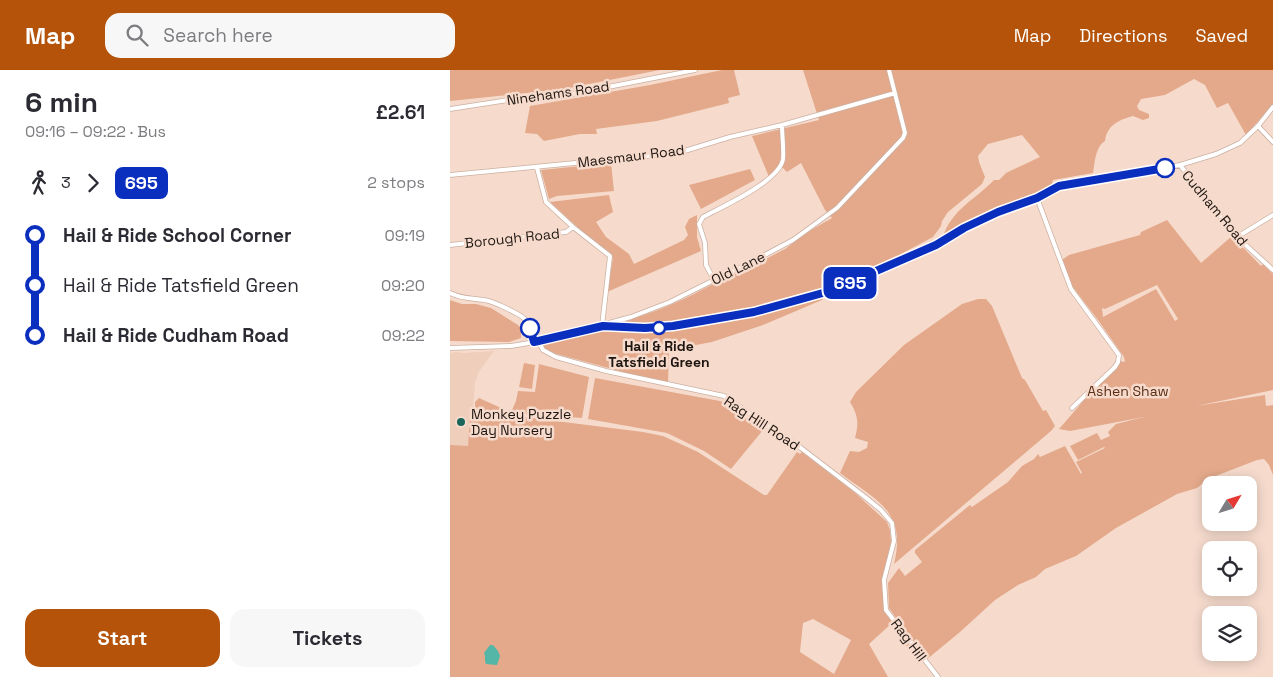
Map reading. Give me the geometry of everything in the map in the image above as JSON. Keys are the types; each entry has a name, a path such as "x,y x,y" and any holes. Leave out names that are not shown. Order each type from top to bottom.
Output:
{"street":[{"name":"Ninehams Road","path":"450,109 515,99 567,95 695,70"},
{"path":"890,70 895,93"},
{"name":"Maesmaur Road","path":"450,175 678,153 730,137 895,93"},
{"name":"Old Lane","path":"450,348 511,346 536,342 631,318 670,302 782,247 837,208 903,138 905,133 895,93"},
{"path":"537,168 546,202 573,227 610,256 602,326 645,328 673,326 754,312 830,291 936,245 964,228 998,212 1037,198 1059,186 1180,165 1216,154 1240,143 1258,126 1273,107"},
{"path":"714,280 706,265 705,243 699,224 703,217 773,176 783,161 782,124"},
{"path":"1258,126 1273,142"},
{"name":"Cudham Road","path":"1180,165 1237,237 1273,270"},
{"path":"1037,198 1071,289 1119,355 1115,368 1072,408"},
{"path":"1237,237 1273,215"},
{"name":"Borough Road","path":"450,245 566,232 573,227"},
{"path":"450,293 469,300 485,300 521,316 530,326 536,342"},
{"name":"Rag Hill Road","path":"536,342 543,350 556,357 606,371 724,396 801,448 881,510 892,523 894,541 886,572"},
{"name":"Rag Hill","path":"886,572 884,580 886,610 938,677"}],"shaded area":[{"name":"Monkey Puzzle Day Nursery","path":"494,351 478,373 475,383 470,448 450,446 450,353"}],"green space":[{"path":"450,70 660,70 564,89 450,101"},
{"path":"722,70 734,70 740,95 728,98 729,103 657,121 596,129 597,134 580,134 544,141 537,134 525,133 530,106"},
{"path":"803,70 1273,70 1273,104 1246,135 1228,103 1217,108 1205,85 1194,79 1165,95 1141,99 1137,106 1139,110 1149,114 1149,118 1143,120 1133,116 1114,124 1097,151 1093,173 1053,180 1051,187 1047,191 978,218 943,237 952,219 958,212 994,180 999,180 1006,173 1040,157 1022,135 988,144 978,156 985,177 982,184 948,212 933,237 901,254 830,286 822,300 763,325 712,342 669,350 668,384 553,353 545,349 541,343 604,328 652,331 700,325 703,319 646,326 613,325 664,307 730,275 737,274 785,249 806,233 832,218 825,210 801,163 787,172 783,168 777,167 769,177 752,136 819,120"},
{"path":"611,163 614,191 557,196 549,199 541,170"},
{"path":"750,169 755,180 701,209 689,185"},
{"path":"609,195 613,212 596,222 606,237 629,254 634,264 684,240 688,235 685,227 689,219 697,215 697,237 701,251 607,292 613,258 610,253 586,235 550,202"},
{"name":"Ashen Shaw","path":"1167,220 1201,263 1232,236 1261,266 1263,264 1273,274 1273,390 1196,406 1265,395 1266,406 1273,405 1273,475 1264,459 1216,476 1202,476 1202,484 1197,488 1177,494 1116,528 1076,556 1045,569 1036,577 1018,585 995,600 926,660 889,608 888,583 899,568 905,576 922,562 915,553 915,550 970,505 972,507 1008,482 1022,466 1034,459 1038,454 1040,457 1065,446 1081,474 1076,462 1105,448 1078,460 1070,446 1097,433 1101,440 1110,436 1108,432 1116,424 1144,417 1070,431 1059,429 1118,361 1125,362 1124,357 1072,286 1062,260 1069,255 1140,235 1141,232","holes":["1157,285 1178,319 1175,321 1156,289 1103,317 1102,308 1105,309"]},
{"path":"978,299 986,299 992,306 1022,378 1043,411 1046,410 1055,426 894,564 897,546 896,531 892,519 877,500 840,473 850,451 859,452 867,448 868,442 855,438 857,419 850,402 856,392 904,345 962,304"},
{"path":"450,300 462,304 476,304 491,308 521,328 521,338 509,342 450,341"},
{"path":"524,363 535,365 532,389 519,387"},
{"path":"539,364 589,377 582,418 514,413 512,410 518,391 535,392"},
{"path":"595,378 720,401 763,430 731,469 704,451 667,433 588,419"},
{"path":"479,398 510,412 513,421 524,417 663,436 698,452 764,495 767,495 797,452 800,454 802,452 853,491 887,522 891,542 884,578 884,607 922,661 918,664 891,624 869,644 888,677 450,677 450,445 468,446 470,418 475,416 475,402","holes":["813,619 851,640 834,674 800,652 803,623"]}],"water":[{"path":"490,645 493,645 500,656 497,665 485,663 484,653"}],"bus line":[{"name":"695","path":"530,328 534,342 603,326 659,328 754,312 830,291 936,245 964,228 998,212 1037,198 1059,186 1165,168"}],"place":[{"name":"Hail & Ride Tatsfield Green","path":"659,328"},
{"name":"Monkey Puzzle Day Nursery","path":"461,422"}]}
